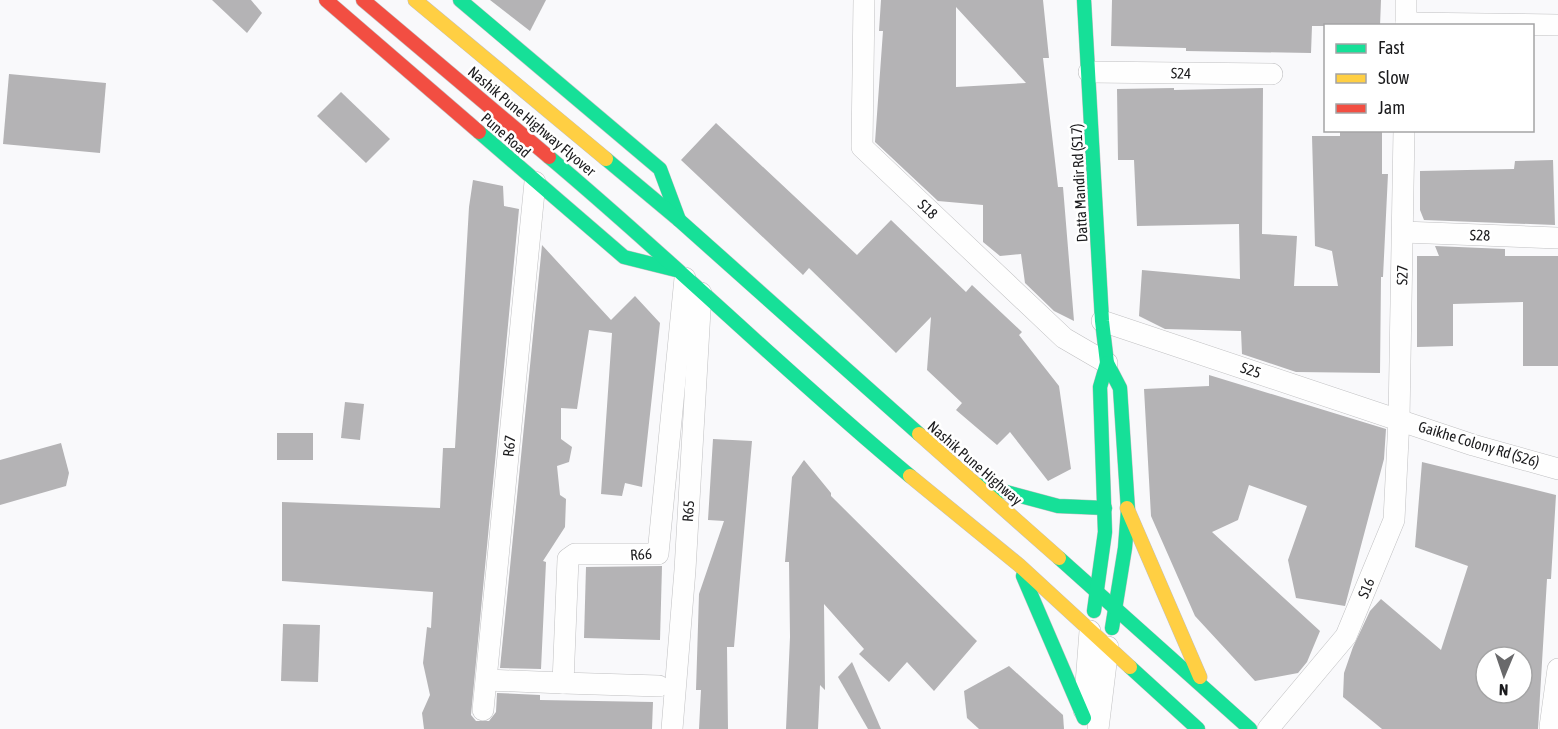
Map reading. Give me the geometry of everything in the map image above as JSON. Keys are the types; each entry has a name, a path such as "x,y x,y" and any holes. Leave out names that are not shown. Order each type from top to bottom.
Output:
{"main road":[{"name":"Pune Road","path":"326,0 624,257 681,274"},
{"name":"Nashik Pune Highway Flyover","path":"363,0 605,204 681,274"},
{"name":"Nashik Pune Highway Flyover","path":"415,0 679,220"},
{"path":"460,0 660,169 679,220"},
{"name":"Datta Mandir Rd (S17)","path":"1084,0 1102,321 1107,363 1120,388 1127,508 1116,609 1108,647"},
{"name":"Nashik Pune Highway","path":"679,220 972,483 1098,591 1250,729"},
{"path":"681,274 821,402 1019,565 1197,729"},
{"name":"Datta Mandir Rd (S17)","path":"1090,631 1098,591 1105,508 1100,387 1107,363"},
{"path":"972,483 1064,506 1085,509 1105,508"},
{"path":"1127,508 1205,688"},
{"path":"1019,565 1088,725"}],"street":[{"name":"S18","path":"864,0 862,147 1064,338 1107,363"},
{"path":"1406,0 1406,24 1558,24"},
{"name":"S24","path":"1089,72 1272,74"},
{"name":"S27","path":"1399,419 1404,132"},
{"name":"R67","path":"483,711 535,182"},
{"name":"S28","path":"1403,232 1558,238"},
{"name":"R66","path":"563,683 568,559 575,554 658,554 681,274"},
{"name":"R65","path":"672,729 701,293"},
{"name":"S25","path":"1102,321 1399,419"},
{"name":"Gaikhe Colony Rd (S26)","path":"1399,419 1473,445 1558,469"},
{"name":"S16","path":"1268,729 1346,636 1394,520 1399,419"},
{"path":"658,554 685,556"},
{"path":"1088,725 1090,631"},
{"path":"1088,725 1108,647"},
{"path":"1551,727 1558,669"},
{"path":"487,680 659,686"}],"building":[{"path":"212,0 251,0 262,13 247,33"},
{"path":"490,0 546,0 530,31"},
{"path":"881,0 1043,0 1049,58 1043,58 1058,187 1063,187 1074,321 1054,311 1025,283 1021,254 1000,256 983,242 983,205 938,201 875,142 883,31 879,31","holes":["956,7 1026,83 956,87"]},
{"path":"1112,0 1381,0 1380,24 1312,26 1311,53 1186,51 1186,48 1111,46"},
{"path":"9,74 106,83 100,153 3,144"},
{"path":"1263,88 1262,234 1297,236 1294,286 1338,286 1332,251 1315,246 1312,136 1340,136 1340,132 1382,132 1382,174 1388,174 1383,277 1381,277 1380,373 1296,372 1242,354 1241,331 1165,329 1139,316 1142,270 1240,279 1239,224 1137,226 1134,160 1118,160 1117,89"},
{"path":"341,92 390,139 366,163 317,116"},
{"path":"716,123 857,255 891,220 966,292 972,285 1022,332 1019,335 1059,386 1071,469 1048,481 1010,432 997,445 956,410 962,403 927,370 931,317 896,353 809,268 803,275 681,160"},
{"path":"1553,160 1555,225 1424,220 1420,210 1420,171 1514,169 1515,161"},
{"path":"473,180 503,186 504,206 519,209 471,715 476,721 489,721 496,712 497,693 540,695 540,700 653,702 652,729 424,729 422,713 430,695 423,663 427,627 431,628 433,592 282,581 282,502 440,508 443,448 455,448 469,207"},
{"path":"542,245 611,320 635,296 660,323 642,487 625,483 622,496 601,494 612,333 589,330 577,409 561,408 561,439 572,447 569,462 557,466 560,495 566,499 565,527 543,561 546,562 541,669 500,668"},
{"path":"1435,246 1505,249 1505,256 1558,256 1558,366 1523,366 1523,302 1453,304 1453,346 1417,347 1417,256 1439,256"},
{"path":"1209,375 1386,429 1384,459 1345,606 1296,598 1288,560 1307,506 1249,485 1238,520 1212,532 1320,631 1307,662 1298,673 1255,681 1195,616 1151,516 1144,389 1209,386"},
{"path":"345,402 364,404 360,440 341,438"},
{"path":"277,433 313,433 313,460 277,460"},
{"path":"713,439 752,441 734,647 727,647 728,729 699,729 701,690 696,690 699,594 724,521 708,520"},
{"path":"61,443 69,473 66,486 0,505 0,460"},
{"path":"804,460 831,493 831,496 977,641 934,691 907,662 889,682 859,654 864,649 824,604 825,690 820,685 818,729 786,729 790,637 789,562 785,562 792,477"},
{"path":"1422,462 1556,495 1551,579 1547,579 1538,729 1382,729 1343,697 1344,673 1370,611 1381,599 1441,650 1468,566 1415,547"},
{"path":"662,566 660,640 584,638 586,567"},
{"path":"283,624 320,625 318,682 281,681"},
{"path":"852,662 881,729 868,729 838,677"},
{"path":"1009,666 1063,715 1064,729 979,729 967,718 964,691"}],"traffic: fast":[{"path":"460,0 660,169 679,220"},
{"path":"1084,0 1102,321 1107,363 1120,388 1128,510 1125,548 1112,628"},
{"path":"479,132 624,257 676,270"},
{"path":"549,157 910,476"},
{"path":"606,159 679,220 919,434"},
{"path":"1094,611 1105,532 1100,387 1107,363"},
{"path":"980,485 1058,506 1105,508"},
{"path":"1059,558 1250,729"},
{"path":"1023,576 1084,718"},
{"path":"1130,667 1198,729"}],"traffic: slow":[{"path":"415,0 606,159"},
{"path":"919,434 1059,558"},
{"path":"910,476 1019,565 1130,667"},
{"path":"1127,508 1200,677"}],"traffic: jam":[{"path":"326,0 479,132"},
{"path":"363,0 549,157"}]}
